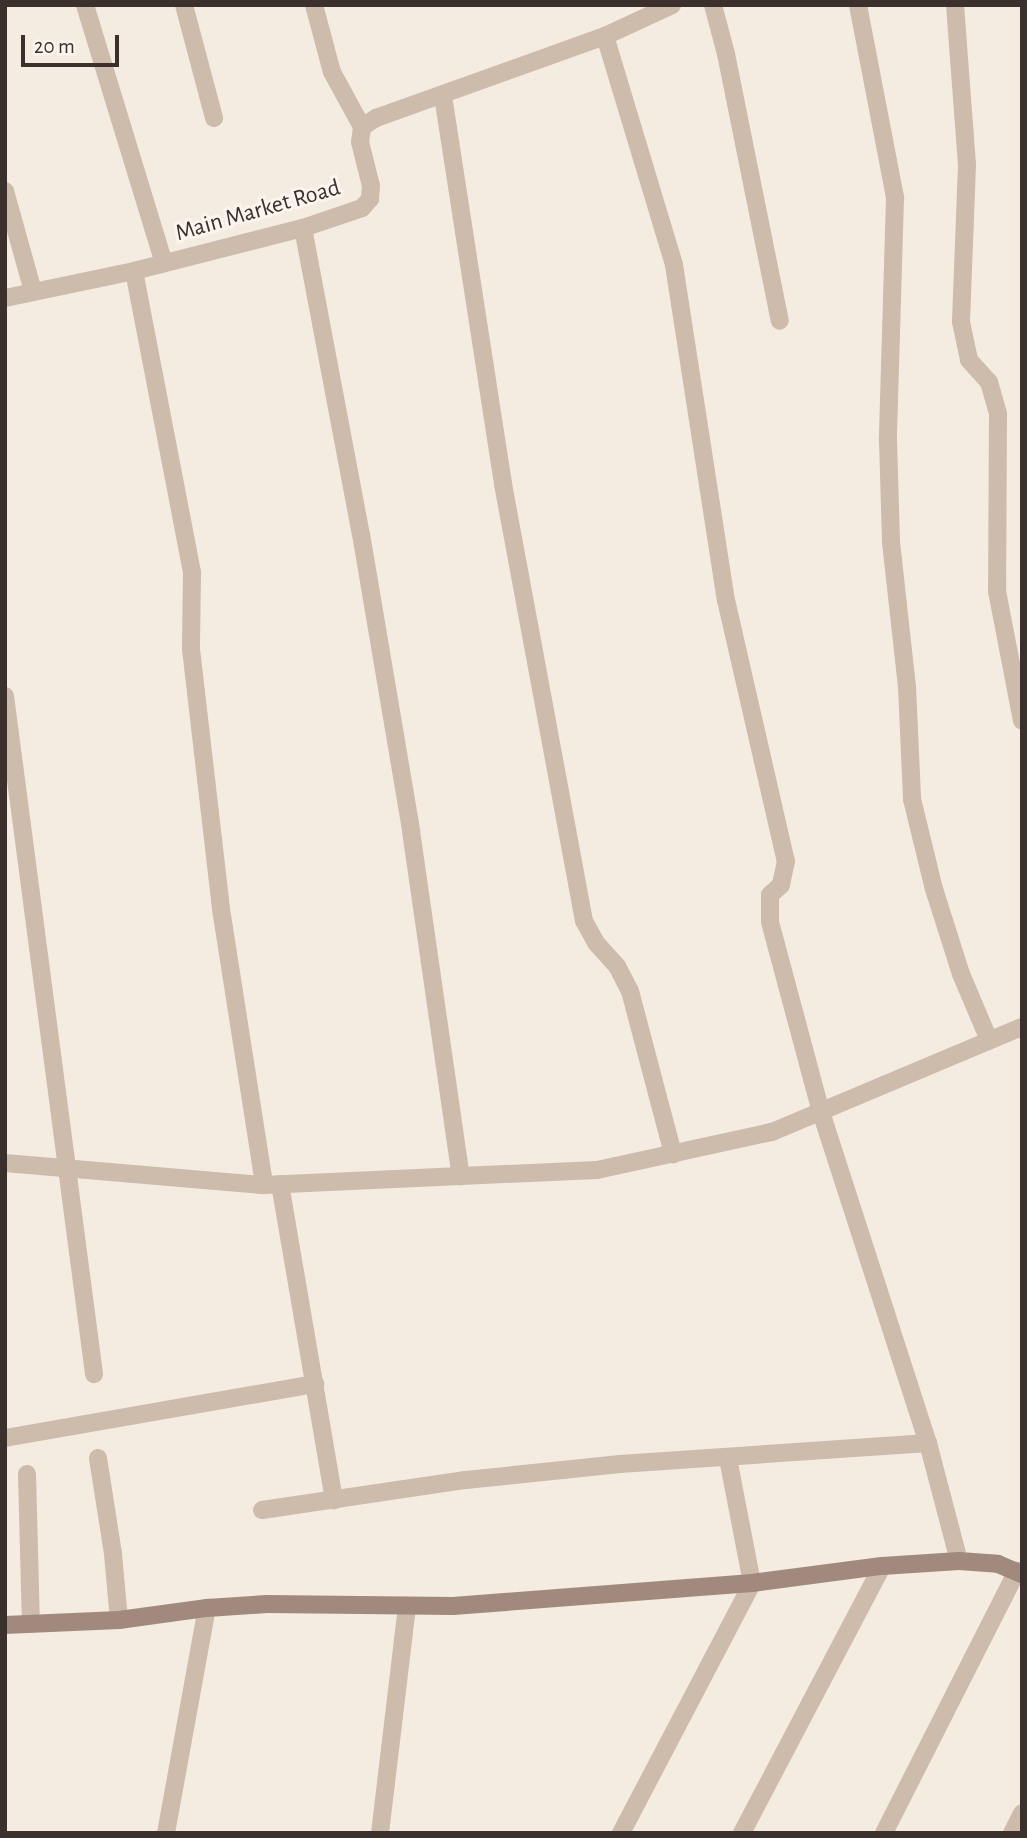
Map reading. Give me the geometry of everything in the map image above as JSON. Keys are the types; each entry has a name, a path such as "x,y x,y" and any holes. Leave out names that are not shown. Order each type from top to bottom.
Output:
{"street":[{"path":"85,5 164,263"},
{"path":"184,5 214,118"},
{"path":"314,5 331,72 362,127 376,118 605,36 672,5"},
{"path":"713,5 726,54 780,321"},
{"path":"858,5 895,198 888,453 891,542 907,687 912,799 934,889 961,974 989,1040"},
{"path":"955,5 967,165 961,322 969,360 989,382 998,414 997,591 1022,721"},
{"path":"605,36 674,265 726,600 786,861 781,885 770,895 770,922 821,1112 928,1443 959,1561"},
{"path":"443,96 503,484 566,811 583,921 597,944 617,966 630,991 673,1154"},
{"name":"Main Market Road","path":"5,298 134,271 303,228 362,208 370,199 371,186 360,142 362,127"},
{"path":"5,191 33,291"},
{"path":"303,228 361,534 408,818 461,1176"},
{"path":"134,271 192,573 191,649 221,909 272,1185 315,1384 334,1500"},
{"path":"5,696 94,1374"},
{"path":"5,1163 272,1185 597,1170 772,1132 1022,1027"},
{"path":"5,1438 315,1384"},
{"path":"262,1510 466,1480 620,1464 928,1443"},
{"path":"98,1458 113,1554 119,1620"},
{"path":"621,1833 751,1583 728,1458"},
{"path":"27,1474 31,1624"},
{"path":"5,1625 119,1620 206,1608 267,1604 407,1608 751,1583 882,1566 959,1561 998,1564 1019,1573 884,1833"},
{"path":"743,1833 882,1566"},
{"path":"166,1833 206,1608"},
{"path":"380,1833 407,1608"},
{"path":"1012,1833 1022,1813"}]}
